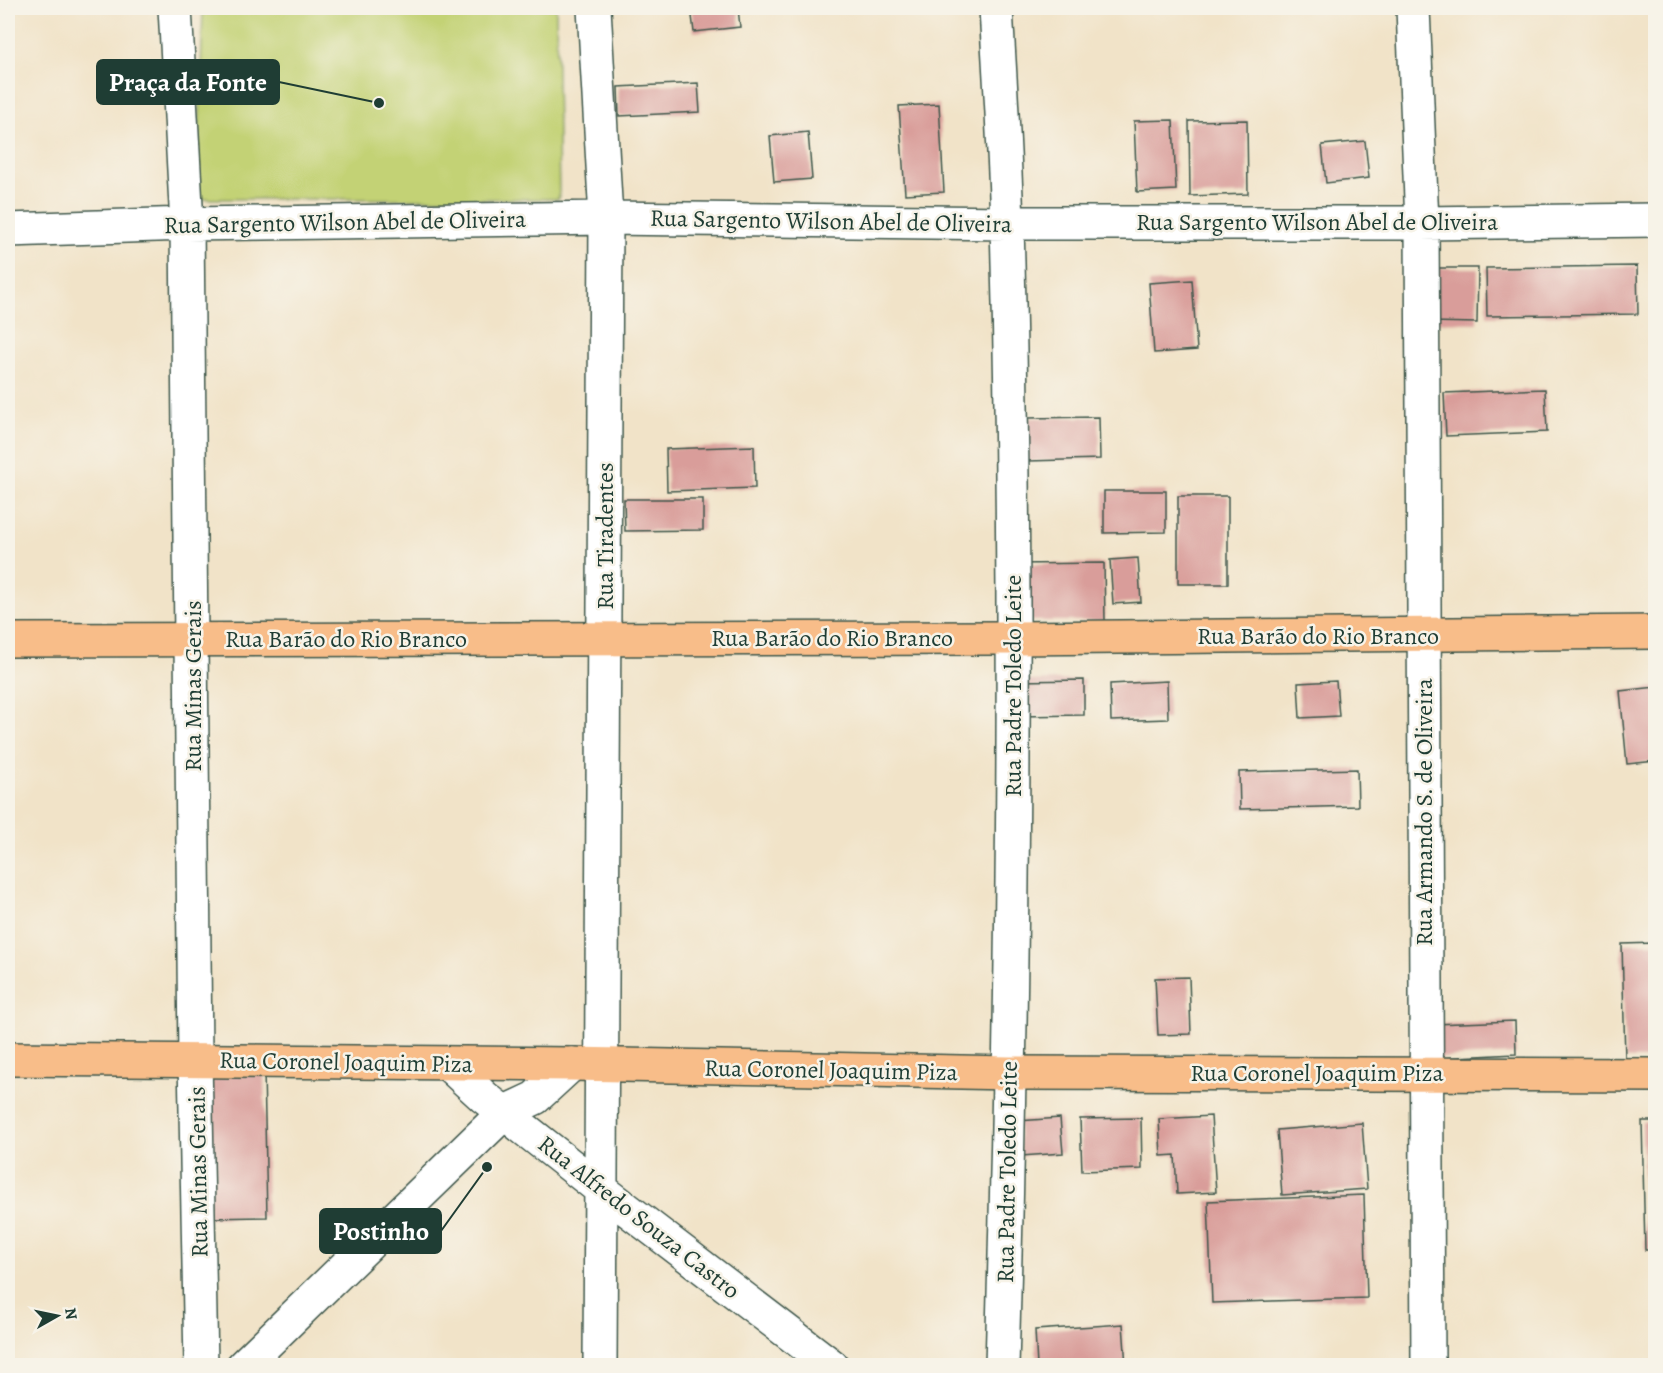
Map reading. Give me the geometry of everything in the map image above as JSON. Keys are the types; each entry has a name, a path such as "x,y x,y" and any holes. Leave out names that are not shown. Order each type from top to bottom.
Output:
{"main road":[{"name":"Rua Barão do Rio Branco","path":"8,640 604,637 1014,638 1656,632"},
{"name":"Rua Coronel Joaquim Piza","path":"8,1059 195,1059 1010,1073 1656,1075"}],"street":[{"name":"Rua Minas Gerais","path":"175,8 187,224 195,1059 201,1365"},
{"name":"Rua Tiradentes","path":"594,8 606,218 604,637 587,1065 603,1191 600,1365"},
{"name":"Rua Padre Toledo Leite","path":"996,8 1007,223 1014,638 1010,1073 1002,1365"},
{"name":"Rua Armando S. de Oliveira","path":"1413,8 1422,223 1428,1365"},
{"name":"Rua Sargento Wilson Abel de Oliveira","path":"8,230 187,224 606,218 1007,223 1422,223 1656,220"},
{"name":"Rua Alfredo Souza Castro","path":"448,1064 484,1097 603,1191 832,1365"},
{"path":"243,1365 505,1112 535,1098 587,1065"}],"green space":[{"path":"203,8 556,8 559,199 197,199"}],"building":[{"path":"691,8 738,8 740,27 694,32"},
{"path":"698,83 700,112 619,116 618,87"},
{"path":"939,104 944,192 905,194 899,106"},
{"path":"1173,120 1176,190 1137,192 1134,121"},
{"path":"1247,120 1248,194 1190,196 1189,121"},
{"path":"808,132 812,179 774,182 770,136"},
{"path":"1365,141 1369,178 1326,183 1322,145"},
{"path":"1653,263 1656,263 1656,328 1653,328"},
{"path":"1637,266 1638,314 1487,316 1486,268"},
{"path":"1430,268 1478,268 1477,323 1430,322"},
{"path":"1192,280 1197,350 1154,353 1149,283"},
{"path":"1545,389 1547,432 1446,436 1444,393"},
{"path":"1099,417 1100,459 1028,461 1027,418"},
{"path":"754,446 755,488 667,491 666,449"},
{"path":"1104,491 1166,491 1166,532 1104,533"},
{"path":"1178,496 1228,496 1228,584 1178,584"},
{"path":"624,499 703,499 703,530 625,531"},
{"path":"1138,558 1141,602 1113,604 1110,560"},
{"path":"1104,563 1105,621 1016,621 1015,564"},
{"path":"1084,680 1084,715 1019,716 1018,681"},
{"path":"1167,681 1168,719 1111,721 1110,684"},
{"path":"1336,681 1339,716 1300,718 1298,683"},
{"path":"1656,687 1656,761 1627,764 1620,691"},
{"path":"1357,769 1358,806 1240,809 1239,772"},
{"path":"1656,943 1656,1059 1625,1059 1622,944"},
{"path":"1189,977 1191,1034 1158,1035 1155,978"},
{"path":"1515,1021 1516,1054 1436,1058 1434,1024"},
{"path":"205,1067 264,1070 267,1217 209,1218"},
{"path":"1211,1116 1216,1192 1177,1194 1175,1155 1161,1156 1159,1119"},
{"path":"1060,1118 1063,1153 1021,1156 1018,1121"},
{"path":"1141,1118 1142,1169 1082,1171 1080,1119"},
{"path":"1642,1121 1656,1121 1656,1250 1645,1250"},
{"path":"1362,1123 1367,1189 1282,1195 1277,1130"},
{"path":"1364,1195 1367,1298 1212,1303 1208,1201"},
{"path":"1123,1324 1126,1366 1037,1366 1035,1330"}],"place":[{"name":"Praça da Fonte","path":"379,103"},
{"name":"Postinho","path":"487,1167"}]}
